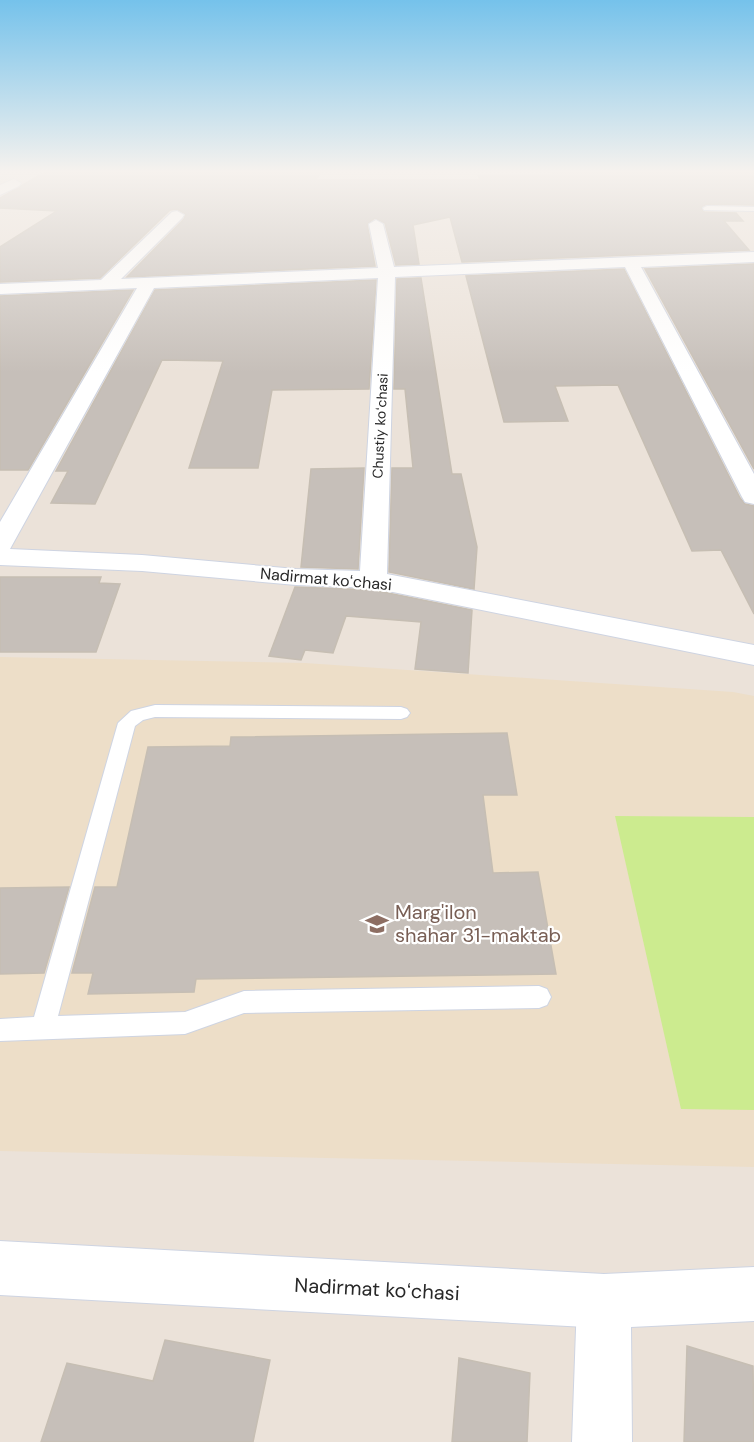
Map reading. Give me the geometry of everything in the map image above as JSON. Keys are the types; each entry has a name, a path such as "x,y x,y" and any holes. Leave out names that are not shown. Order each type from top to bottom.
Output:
{"street":[{"path":"106,284 152,239"},
{"name":"Chustiy koʻchasi","path":"373,580 387,272 380,239"},
{"path":"0,289 754,257"},
{"path":"630,262 754,497"},
{"path":"0,545 149,282"},
{"name":"Nadirmat koʻchasi","path":"0,557 142,563 296,577 373,580 754,655"},
{"name":"Nadirmat koʻchasi","path":"3,1276 604,1301 754,1294"},
{"path":"602,1442 604,1301"}],"lane":[{"path":"43,1028 127,723 137,715 155,711 401,713"},
{"path":"0,1030 185,1023 244,1002 539,997"}],"shaded area":[{"name":"Marg'ilon shahar 31-maktab","path":"0,657 305,663 733,692 754,696 754,1167 0,1151"}],"green space":[{"path":"615,816 754,817 754,1110 681,1109"}],"building":[{"path":"12,239 140,239 100,278 0,282 0,247"},
{"path":"164,239 370,239 375,266 127,277"},
{"path":"389,239 415,239 419,264 396,265"},
{"path":"456,239 740,239 749,250 462,262"},
{"path":"754,264 754,469 645,269"},
{"path":"624,269 740,498 745,504 754,506 754,614 721,550 692,551 618,385 555,386 568,421 504,422 466,276"},
{"path":"421,278 452,474 461,474 477,547 474,589 389,572 392,468 413,468 405,389 394,389 397,279"},
{"path":"376,280 369,389 272,390 258,468 189,468 223,361 162,360 95,504 51,503 68,471 56,471 155,290"},
{"path":"133,290 28,470 0,470 0,296"},
{"path":"364,468 358,569 301,567 311,469"},
{"path":"0,577 101,577 99,583 120,584 96,652 0,652"},
{"path":"295,587 373,590 472,610 468,673 415,669 421,622 346,616 333,653 305,650 301,660 269,656"},
{"path":"507,733 517,795 483,795 493,873 538,872 556,974 196,979 194,992 88,994 93,973 72,973 95,887 117,887 148,747 230,746 231,737"},
{"path":"69,887 44,973 0,974 0,888"},
{"path":"165,1340 270,1360 253,1442 41,1442 67,1363 153,1381"},
{"path":"687,1346 753,1366 754,1442 684,1442"},
{"path":"459,1358 530,1373 527,1442 452,1442"}],"place":[{"name":"Marg'ilon shahar 31-maktab","path":"377,924"}]}
